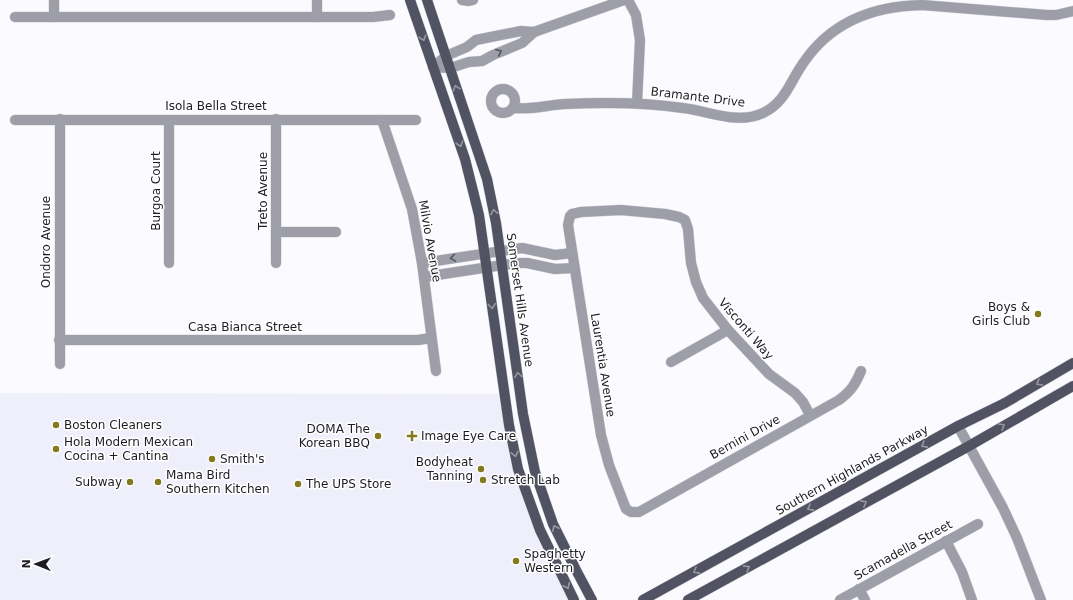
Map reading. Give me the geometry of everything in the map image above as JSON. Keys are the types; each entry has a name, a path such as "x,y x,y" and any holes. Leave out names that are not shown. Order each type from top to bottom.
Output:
{"main road":[{"path":"410,0 467,167 479,215 508,416 518,469 540,530 574,600"},
{"name":"Somerset Hills Avenue","path":"427,0 487,180 496,223 524,414 532,457 547,508 568,554 592,600"},
{"name":"Southern Highlands Parkway","path":"643,600 1073,364"},
{"path":"688,600 969,446 1073,386"},
{"path":"508,416 524,414"}],"street":[{"path":"54,0 54,17"},
{"path":"317,0 317,17"},
{"path":"462,0 473,0"},
{"path":"433,68 450,68 469,62 482,61 493,54 522,43 534,32 624,0"},
{"path":"628,0 636,15 640,40 637,103"},
{"name":"Bramante Drive","path":"513,108 524,109 590,103 637,103 687,108 734,118 749,117 763,113 779,102 788,90 804,62 824,39 837,29 862,15 888,7 914,3 1056,15 1073,11"},
{"path":"15,17 373,17 390,15"},
{"path":"433,68 446,56 467,47 476,40 521,31 534,32"},
{"name":"Ondoro Avenue","path":"60,119 60,364"},
{"name":"Treto Avenue","path":"276,119 276,264"},
{"name":"Isola Bella Street","path":"15,120 416,120"},
{"name":"Burgoa Court","path":"169,120 169,263"},
{"name":"Milvio Avenue","path":"382,120 412,209 422,263 436,371"},
{"name":"Laurentia Avenue","path":"631,512 626,509 624,504 609,465 601,435 568,225 570,216 581,212 621,210 679,216 685,220"},
{"name":"Visconti Way","path":"685,220 688,229 691,263 696,282 704,298 728,330 769,374 794,393 803,402 810,415"},
{"path":"276,232 336,232"},
{"path":"422,263 522,248 555,255 572,254"},
{"path":"424,277 522,262 555,269 574,268"},
{"path":"671,362 728,330"},
{"name":"Casa Bianca Street","path":"59,340 418,340 432,338"},
{"name":"Bernini Drive","path":"631,512 639,512 839,400 849,392 856,383 861,371"},
{"path":"958,426 1003,508 1017,538 1041,600"},
{"name":"Scamadella Street","path":"840,600 978,524"},
{"path":"946,541 962,572 972,600"},
{"path":"859,589 865,600"}],"shaded area":[{"path":"0,393 500,394 512,463 519,488 530,520 569,600 0,600"}],"place":[{"name":"Boys & Girls Club","path":"1038,314"},
{"name":"Boston Cleaners","path":"56,425"},
{"name":"DOMA The Korean BBQ","path":"378,436"},
{"name":"Image Eye Care","path":"412,436"},
{"name":"Hola Modern Mexican Cocina + Cantina","path":"56,449"},
{"name":"Smith's","path":"212,459"},
{"name":"Bodyheat Tanning","path":"481,469"},
{"name":"Stretch Lab","path":"483,480"},
{"name":"Subway","path":"130,482"},
{"name":"Mama Bird Southern Kitchen","path":"158,482"},
{"name":"The UPS Store","path":"298,484"},
{"name":"Spaghetty Western","path":"516,561"}]}
